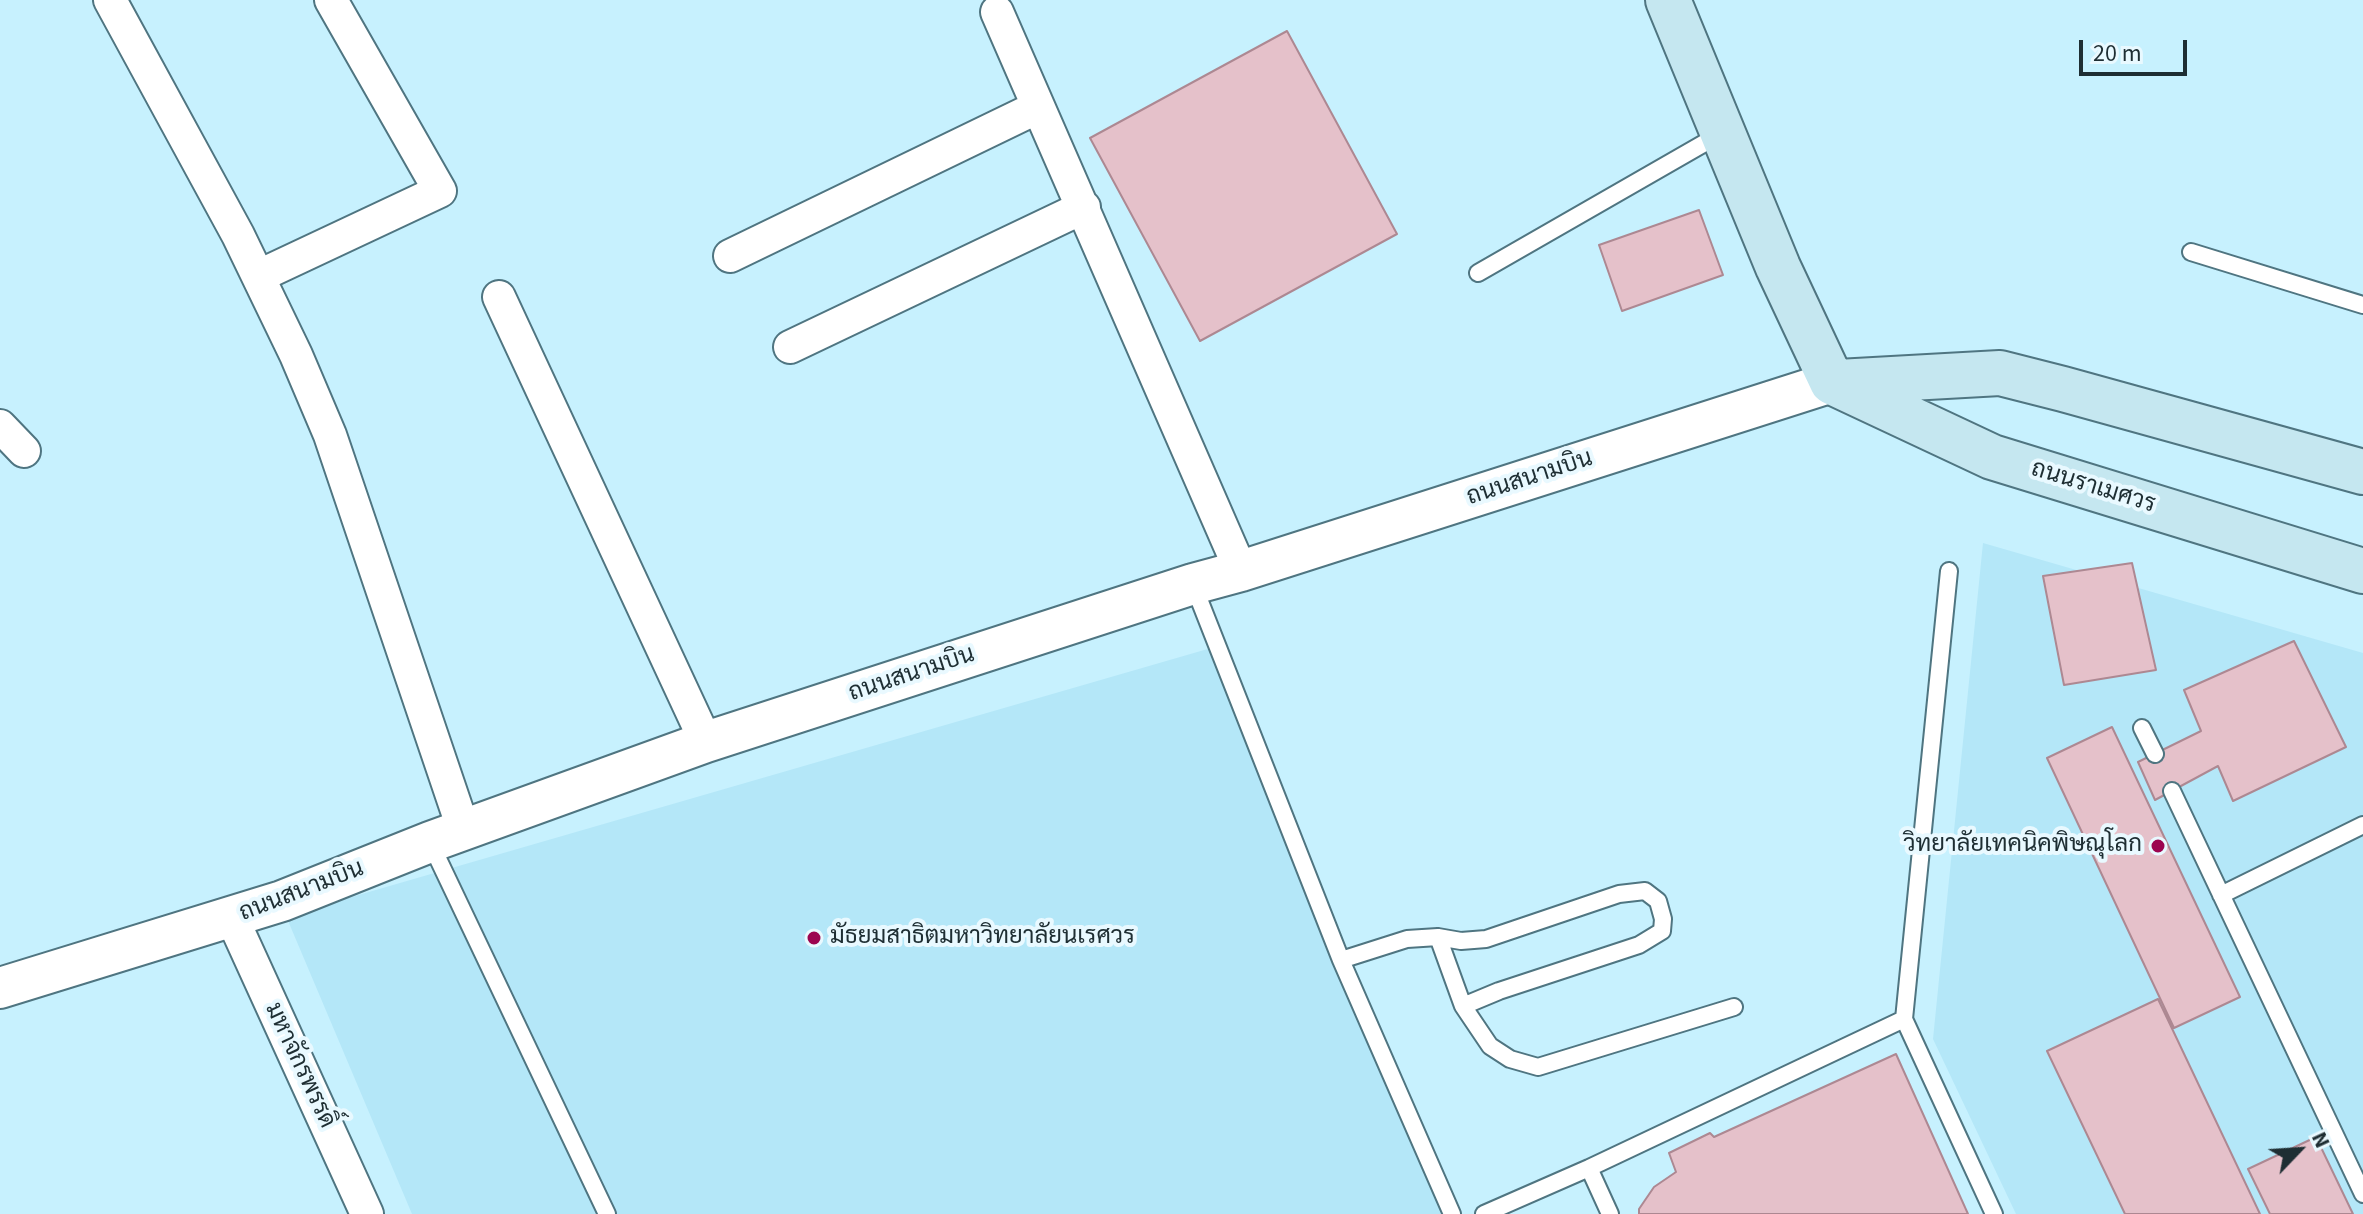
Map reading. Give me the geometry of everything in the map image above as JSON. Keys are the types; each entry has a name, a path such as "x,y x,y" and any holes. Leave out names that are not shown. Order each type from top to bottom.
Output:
{"main road":[{"path":"1668,0 1778,267 1832,382 2000,373 2363,472"},
{"name":"ถนนราเมศวร","path":"1832,382 1992,457 2363,571"}],"street":[{"path":"110,0 259,276 330,435 447,836"},
{"path":"259,276 440,191 331,0"},
{"path":"997,12 1241,571"},
{"path":"730,256 1038,107"},
{"path":"790,347 1084,207"},
{"path":"499,297 706,742"},
{"name":"ถนนสนามบิน","path":"0,988 282,901 447,836 706,742 1832,382"},
{"path":"0,426 24,451"},
{"name":"มหาจักรพรรดิ์","path":"232,918 367,1214"}],"lane":[{"path":"1478,273 1723,133"},
{"path":"2191,252 2363,305"},
{"path":"1949,571 1904,1019 1994,1214"},
{"path":"1193,584 1341,960 1452,1214"},
{"path":"2142,728 2155,754"},
{"path":"2172,791 2363,1194"},
{"path":"2221,895 2363,825"},
{"path":"447,836 607,1214"},
{"path":"1341,960 1407,939 1486,939 1619,894 1645,891 1658,901 1663,919 1662,931 1654,938 1463,1006"},
{"path":"1438,937 1463,1006 1490,1046 1510,1059 1538,1067 1734,1007"},
{"path":"1484,1214 1589,1168 1904,1019"},
{"path":"1589,1168 1610,1214"}],"shaded area":[{"name":"วิทยาลัยเทคนิคพิษณุโลก","path":"1983,543 2363,653 2363,1214 2016,1214 1933,1039"},
{"name":"มัธยมสาธิตมหาวิทยาลัยนเรศวร","path":"1218,646 1452,1214 412,1214 286,916"}],"building":[{"path":"1287,31 1397,234 1200,341 1090,138"},
{"path":"1699,210 1723,275 1622,311 1599,245"},
{"path":"2132,563 2156,670 2064,685 2043,576"},
{"path":"2294,641 2346,747 2233,801 2218,766 2155,800 2138,762 2201,731 2184,690"},
{"path":"2112,727 2240,997 2174,1028 2047,758"},
{"path":"2158,999 2260,1214 2125,1214 2047,1051"},
{"path":"1896,1054 1968,1214 1639,1214 1639,1209 1654,1187 1676,1172 1669,1153 1710,1133 1714,1137"},
{"path":"2316,1137 2353,1214 2270,1214 2248,1169"}],"place":[{"name":"วิทยาลัยเทคนิคพิษณุโลก","path":"2158,846"},
{"name":"มัธยมสาธิตมหาวิทยาลัยนเรศวร","path":"814,938"}]}
